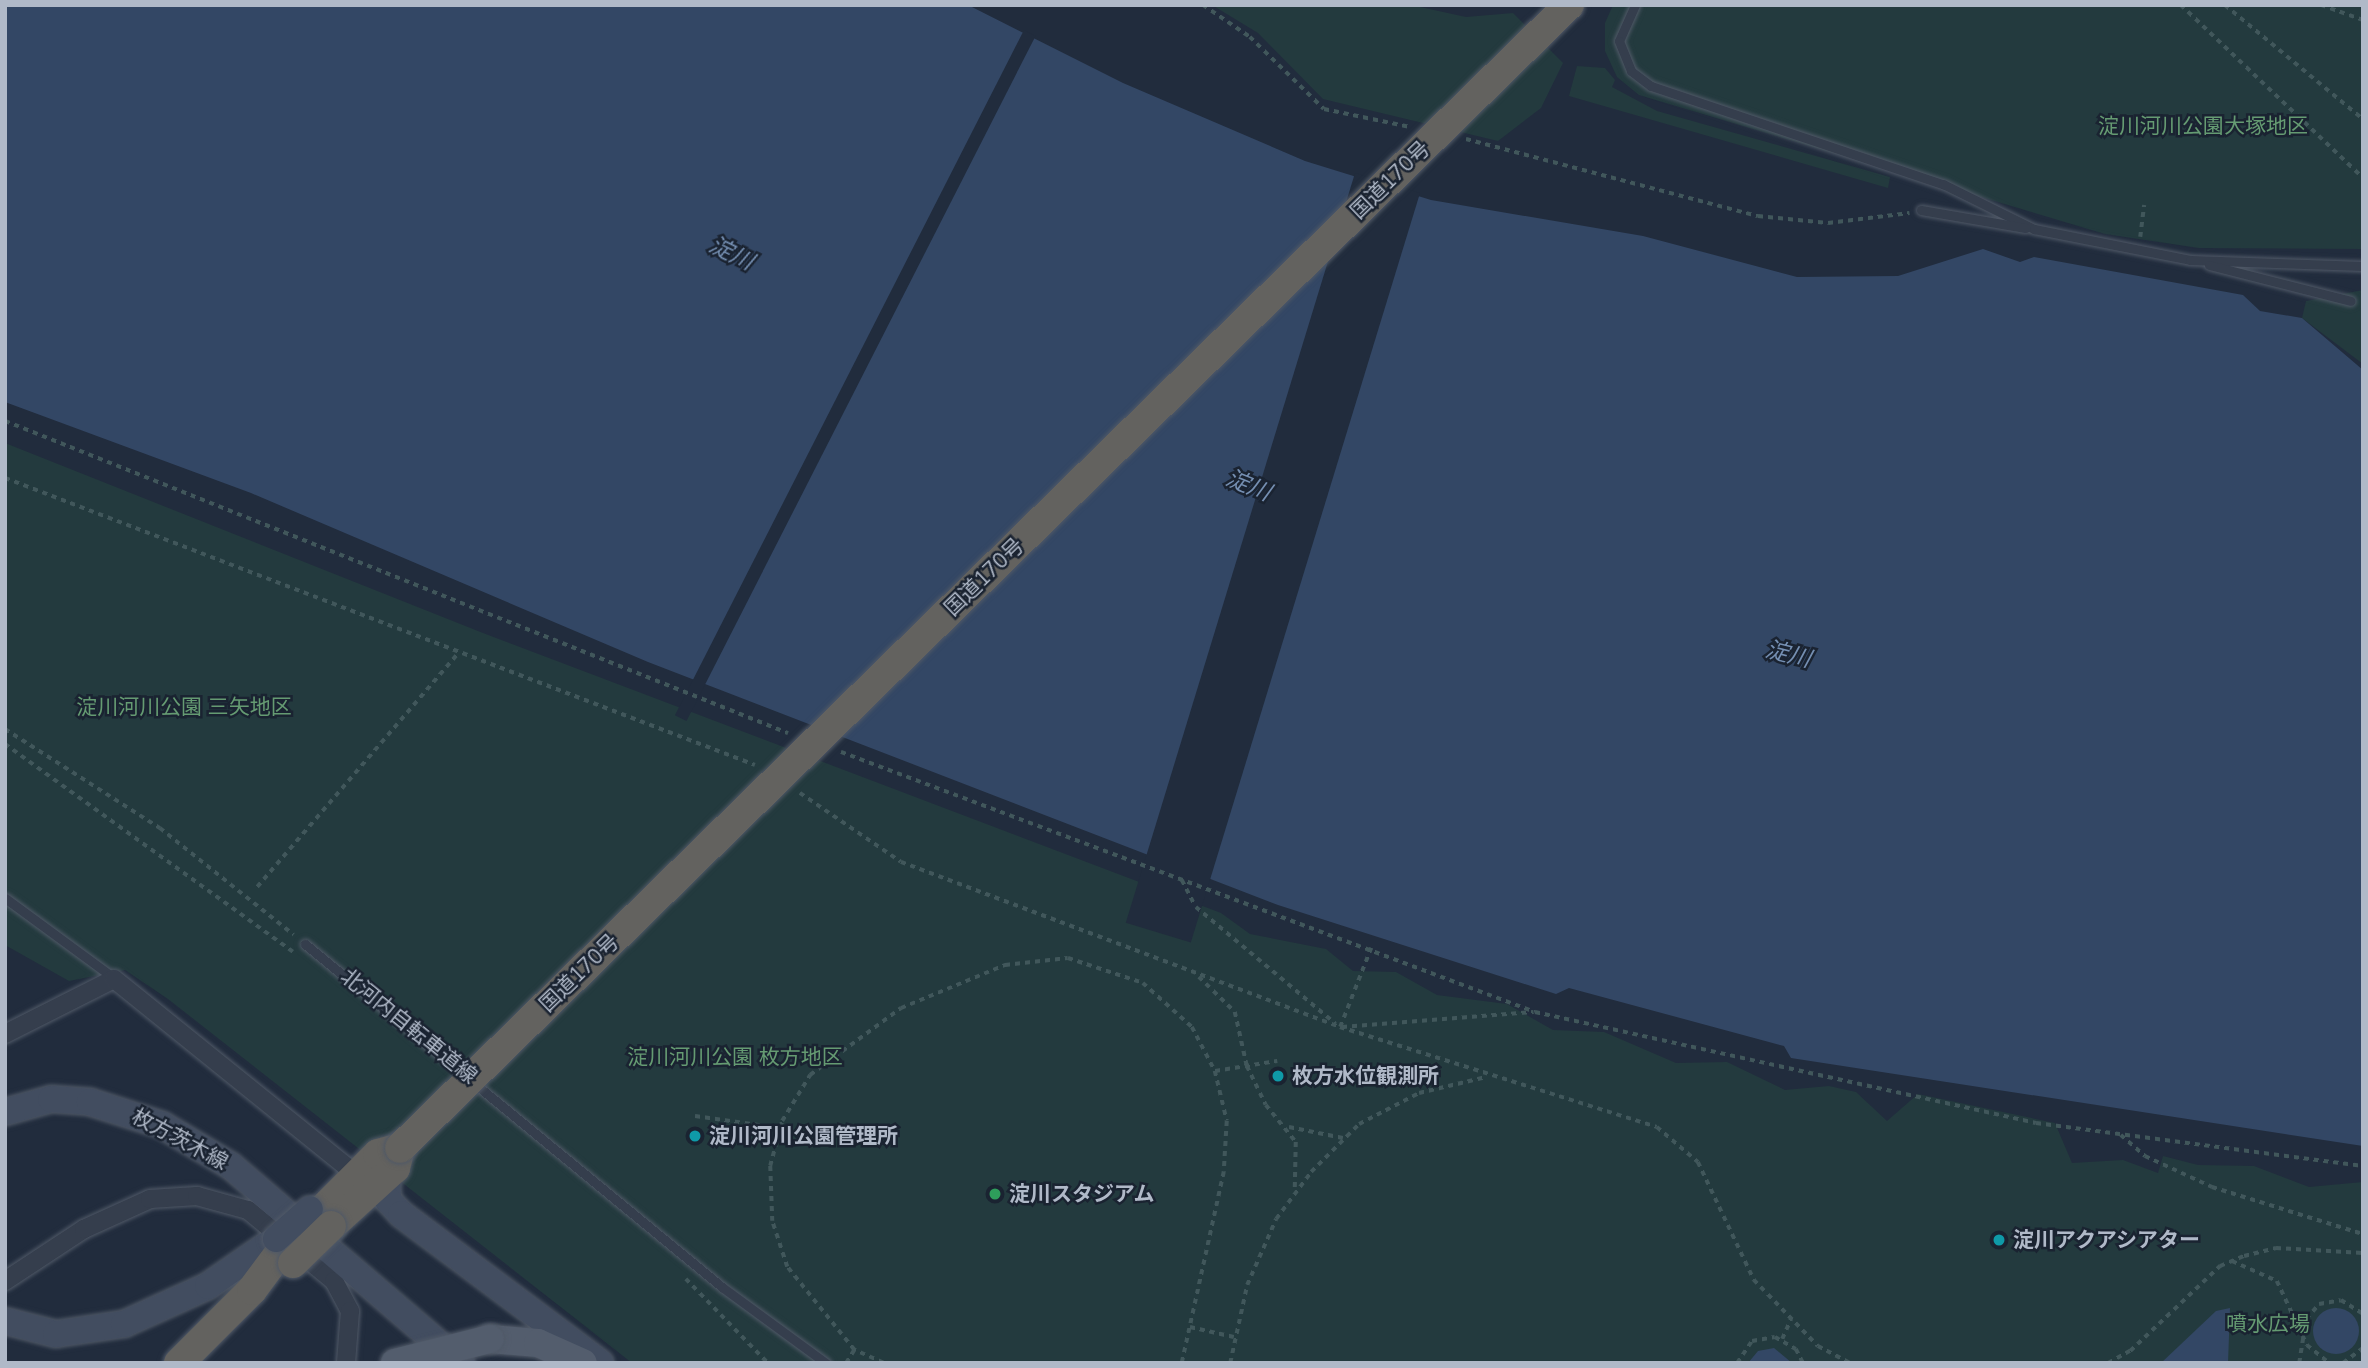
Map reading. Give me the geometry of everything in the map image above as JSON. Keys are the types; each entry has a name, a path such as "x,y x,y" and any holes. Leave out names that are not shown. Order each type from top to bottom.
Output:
{"highway":[{"name":"国道170号","path":"321,1214 390,1161 1569,5"},
{"name":"国道170号","path":"183,1359 252,1290 273,1282 283,1251 321,1214 356,1174 390,1161"}],"main road":[{"name":"枚方茨木線","path":"5,1111 51,1099 90,1102 126,1110 183,1136 231,1166 461,1363"},
{"path":"390,1161 388,1200 401,1214 600,1363"},
{"path":"5,1321 56,1334 124,1324 283,1251"},
{"path":"395,1363 490,1339 538,1343 583,1363"}],"street":[{"path":"5,1034 114,979 356,1174"},
{"path":"5,1281 84,1229 150,1199 197,1196 248,1210 334,1280 350,1311 346,1363"}],"lane":[{"path":"1635,5 1619,41 1631,71 1651,86 1943,184 2034,229"},
{"path":"1921,210 2190,260 2351,301"},
{"path":"2190,260 2363,266"},
{"path":"5,898 114,979"},
{"path":"305,944 722,1287 826,1363"}],"path":[{"path":"1203,5 1250,37 1324,109 1422,130"},
{"path":"2181,5 2363,178"},
{"path":"2225,5 2363,119"},
{"path":"2321,5 2363,20"},
{"path":"1461,138 1758,216 1828,223 1921,210"},
{"path":"2137,252 2144,205"},
{"path":"5,421 793,734"},
{"path":"5,478 762,770"},
{"path":"257,887 458,653"},
{"path":"5,729 160,828 305,944"},
{"path":"5,744 296,954"},
{"path":"832,749 1371,948 1535,1012 1791,1073 2119,1134 2363,1166"},
{"path":"794,789 901,862 1198,976 1340,1027 1486,1077 1657,1127 1698,1162 1754,1280 1791,1319 1841,1361 1850,1363"},
{"path":"1181,878 1196,907 1340,1027 1535,1012"},
{"path":"1340,1027 1371,948"},
{"path":"883,1363 854,1350 788,1267 772,1221 770,1166 780,1128 810,1075 843,1045 939,988 1005,965 1068,958 1143,983 1192,1027 1215,1071 1227,1121 1224,1172 1182,1363"},
{"path":"1198,976 1235,1012 1247,1066 1266,1105 1287,1126 1296,1142 1295,1191"},
{"path":"1215,1071 1277,1061"},
{"path":"1230,1363 1247,1285 1295,1191 1343,1138 1419,1093 1486,1077"},
{"path":"695,1116 780,1128"},
{"path":"1287,1126 1343,1138"},
{"path":"2119,1134 2145,1156 2212,1187 2363,1234"},
{"path":"2108,1363 2232,1261 2276,1248 2363,1253"},
{"path":"2232,1261 2277,1281 2313,1354 2329,1363"},
{"path":"682,1275 768,1363"},
{"path":"2299,1363 2304,1332 2312,1310 2329,1300 2352,1304 2363,1314"},
{"path":"1782,1339 1791,1319"},
{"path":"1190,1327 1234,1337"},
{"path":"1737,1363 1752,1341 1782,1339"},
{"path":"1782,1339 1803,1363"},
{"path":"2343,1363 2363,1348"},
{"path":"846,1363 854,1350"}],"green space":[{"path":"1212,5 1411,5 1466,17 1513,13 1563,63 1541,108 1498,141 1323,99 1258,33"},
{"name":"淀川河川公園大塚地区","path":"1613,5 2363,5 2363,249 2199,248 2105,234 1639,95 1617,77 1605,51 1605,23"},
{"path":"1577,66 1605,68 1615,80 1612,87 1657,111 1890,177 1888,188 1569,96"},
{"path":"2363,290 2363,364 2302,318 2306,301"},
{"name":"淀川河川公園 枚方地区","path":"5,443 483,633 1221,913 1250,934 1326,949 1353,971 1396,972 1437,995 1507,1004 1553,1030 1604,1032 1676,1063 1727,1062 1785,1090 1829,1086 1856,1092 1887,1121 1918,1094 2055,1123 2072,1163 2123,1160 2158,1173 2163,1156 2198,1165 2254,1166 2309,1187 2363,1182 2363,1363 632,1363 168,999 125,970 69,981 5,945"}],"water":[{"name":"淀川","path":"5,5 968,5 1123,83 1305,161 1431,200 1643,236 1797,277 1898,276 1983,249 2020,262 2034,257 2243,295 2260,311 2302,318 2363,370 2363,1146 1791,1058 1784,1046 1569,988 1556,994 1278,905 648,662 251,493 5,402"},
{"name":"噴水広場","path":"2230,1308 2228,1363 2161,1363 2216,1311"},
{"name":"噴水広場","path":"2336,1308 2352,1315 2359,1331 2352,1347 2336,1354 2320,1347 2313,1331 2320,1315"},
{"path":"1774,1348 1792,1363 1748,1363 1758,1351"}],"pier":[{"path":"1024,30 1036,36 686,721 675,715"},
{"path":"1355,173 1420,193 1191,943 1126,923"}],"place":[{"name":"枚方水位観測所","path":"1278,1076"},
{"name":"淀川河川公園管理所","path":"695,1136"},
{"name":"淀川スタジアム","path":"995,1194"},
{"name":"淀川アクアシアター","path":"1999,1240"}],"park label":[{"name":"淀川河川公園 三矢地区","path":"184,707"}]}
